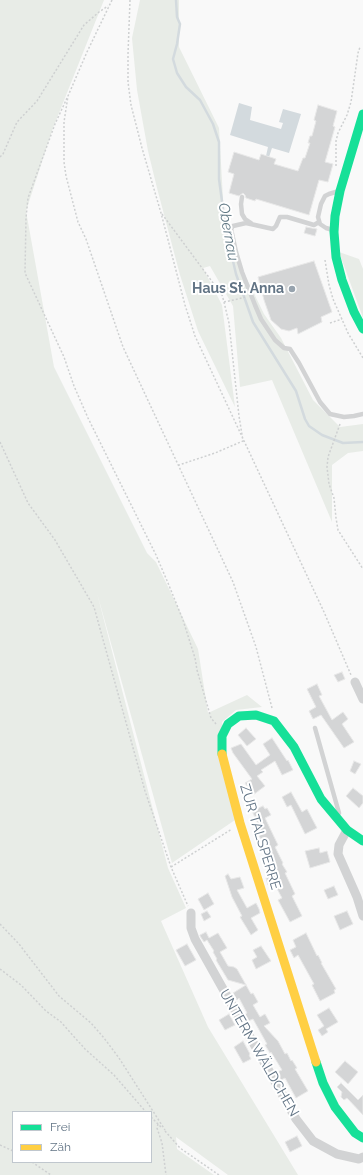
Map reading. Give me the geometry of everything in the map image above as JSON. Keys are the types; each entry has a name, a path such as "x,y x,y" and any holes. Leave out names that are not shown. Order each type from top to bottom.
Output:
{"street":[{"path":"363,114 340,191 334,230 336,257 342,280 354,312 363,329"},
{"path":"355,682 363,699"},
{"path":"225,729 233,720 243,716 256,715 274,721 294,747 321,799 344,827 363,841"},
{"name":"ZUR TALSPERRE","path":"225,729 221,742 222,758 240,823 323,1083 335,1107 355,1133 363,1138"},
{"path":"344,827 338,854 363,916"},
{"name":"UNTERM WÄLDCHEN","path":"191,913 191,928 195,939 296,1119 313,1141 337,1154 359,1159 363,1157"}],"lane":[{"path":"334,230 326,228 319,222 318,214 325,196 340,191"},
{"path":"242,197 240,204 242,214 245,219 253,224"},
{"path":"319,222 314,225 287,217 280,217 276,226 272,229 246,223 233,226 231,229 242,272 261,319 275,340 284,348 290,349 320,402 330,414 344,417 363,414"},
{"path":"315,728 344,827"}],"path":[{"path":"112,0 55,124 28,198 25,273 64,357 74,386 88,418 168,583 183,620 211,718 217,725 225,729"},
{"path":"130,0 128,82 131,105 185,305 195,336 324,612 355,682"},
{"path":"0,157 3,154 17,122 37,101 84,25 99,12 109,6"},
{"path":"68,96 64,122 64,162 69,192 78,222 86,239 123,347 233,582 256,647 274,721"},
{"path":"161,213 222,295 229,323 243,441"},
{"path":"224,302 238,300"},
{"path":"330,324 342,319"},
{"path":"344,417 335,436 328,457 327,468 329,484 334,498 338,530 363,569"},
{"path":"179,465 215,453 243,441"},
{"path":"0,442 28,503 55,540 94,607 138,766 171,867 191,913"},
{"path":"171,867 227,832"},
{"path":"0,924 19,944 59,996 91,1024 104,1038 119,1058 165,1130 180,1148 219,1175"},
{"path":"0,969 21,985 46,1011 61,1022 77,1041 114,1076 145,1111"},
{"path":"152,1118 165,1130"},
{"path":"158,1124 157,1128 162,1143 166,1175"},
{"path":"0,1145 12,1151"},
{"path":"33,1163 50,1175"}],"shaded area":[{"path":"0,0 104,0 53,128 26,211 54,367 147,553 156,562 198,649 208,713 247,695 262,707 236,710 222,722 235,820 172,863 97,593 168,868 186,908 161,921 208,1027 298,1175 228,1175 176,1137 177,1149 214,1175 0,1175"},
{"path":"140,0 179,0 179,47 219,128 225,234 264,314 281,338 313,400 340,427 363,424 363,451 348,453 332,465 332,522 272,380 240,387 233,306 210,266 203,268 222,305 235,407 198,331 180,275 157,188 148,151 137,90 132,38"},
{"path":"239,103 252,107 250,120 281,129 283,123 279,122 283,109 301,114 289,153 272,148 269,157 266,156 268,147 230,135"},
{"path":"339,252 359,259 363,269 363,318"}],"building":[{"path":"318,105 337,111 333,126 335,127 325,162 333,164 328,182 319,180 309,215 256,199 255,201 246,198 243,193 239,196 229,193 234,174 228,172 234,152 259,160 261,154 276,159 274,164 298,171 303,158 305,158 310,143 308,143 310,136 312,136 316,121 314,120"},
{"path":"306,227 317,229 315,236 304,233"},
{"name":"Haus St. Anna","path":"314,261 332,312 321,317 322,322 298,334 297,328 289,331 281,329 271,320 258,277"},
{"path":"342,672 345,679 338,682 334,675"},
{"path":"317,684 322,695 319,696 332,720 343,712 348,719 342,724 354,742 344,748 321,715 313,719 309,711 316,707 307,689"},
{"path":"246,728 256,739 247,746 238,735"},
{"path":"272,738 287,761 288,760 293,770 282,775 275,761 261,770 263,772 257,776 265,786 253,795 245,783 252,779 231,748 241,744 256,765 270,755 263,744"},
{"path":"354,761 361,764 355,774 350,771"},
{"path":"353,788 363,796 363,803 359,808 346,796"},
{"path":"291,792 302,812 307,809 317,828 305,834 291,805 287,807 282,797"},
{"path":"263,806 265,809 267,808 271,815 265,818 278,845 275,847 287,872 285,873 295,894 292,896 302,916 290,922 278,900 282,898 274,883 268,885 266,878 272,875 263,858 269,855 255,828 259,826 252,811"},
{"path":"319,848 320,853 327,851 330,862 310,868 305,851"},
{"path":"228,874 231,879 240,877 244,888 237,890 247,908 256,903 259,909 260,913 251,918 258,930 251,935 240,917 242,916 232,897 225,876"},
{"path":"334,886 338,895 328,899 324,890"},
{"path":"208,893 214,904 204,910 198,899"},
{"path":"207,911 211,917 204,921 201,914"},
{"path":"347,911 353,924 340,930 334,916"},
{"path":"206,932 209,938 218,933 227,948 220,952 228,966 237,969 246,985 228,980 216,960 214,951 207,940 204,942 200,936"},
{"path":"306,933 336,989 334,990 335,993 320,1001 312,985 314,984 298,955 294,958 290,950 296,947 293,940"},
{"path":"187,944 196,960 185,966 176,950"},
{"path":"261,946 271,961 256,969 252,960 257,957 253,950"},
{"path":"246,985 258,1002 253,1005 260,1017 265,1014 270,1023 264,1026 278,1041 285,1054 287,1053 291,1061 292,1060 297,1068 295,1069 308,1091 296,1098 285,1078 281,1080 277,1072 282,1070 265,1045 267,1044 253,1019 248,1021 244,1015 247,1013 239,998 237,1000 233,993"},
{"path":"329,1008 338,1022 326,1029 328,1032 322,1036 318,1030 324,1026 317,1015"},
{"path":"229,1014 235,1025 225,1030 219,1020"},
{"path":"243,1041 251,1059 243,1063 234,1047"},
{"path":"345,1061 358,1072 348,1084 335,1072"},
{"path":"341,1083 358,1100 363,1095 363,1115 347,1098 344,1100 341,1097 342,1092 337,1087"},
{"path":"297,1136 302,1146 290,1152 285,1142"}],"waterway":[{"name":"Obernau","path":"176,0 177,17 180,24 173,59 177,73 186,87 200,100 213,124 219,142 219,179 226,231 236,274 253,322 296,391 305,419 309,426 322,435 343,443 363,442"}],"traffic: fast":[{"path":"363,114 340,191 335,216 334,232 336,257 342,280 354,312 363,329"},
{"path":"222,754 222,736 228,724 239,716 256,715 274,721 294,747 321,799 347,830 363,841"},
{"path":"316,1062 323,1083 335,1107 355,1133 363,1138"}],"traffic: slow":[{"path":"222,754 240,823 316,1062"}],"place":[{"name":"Haus St. Anna","path":"292,289"}]}
